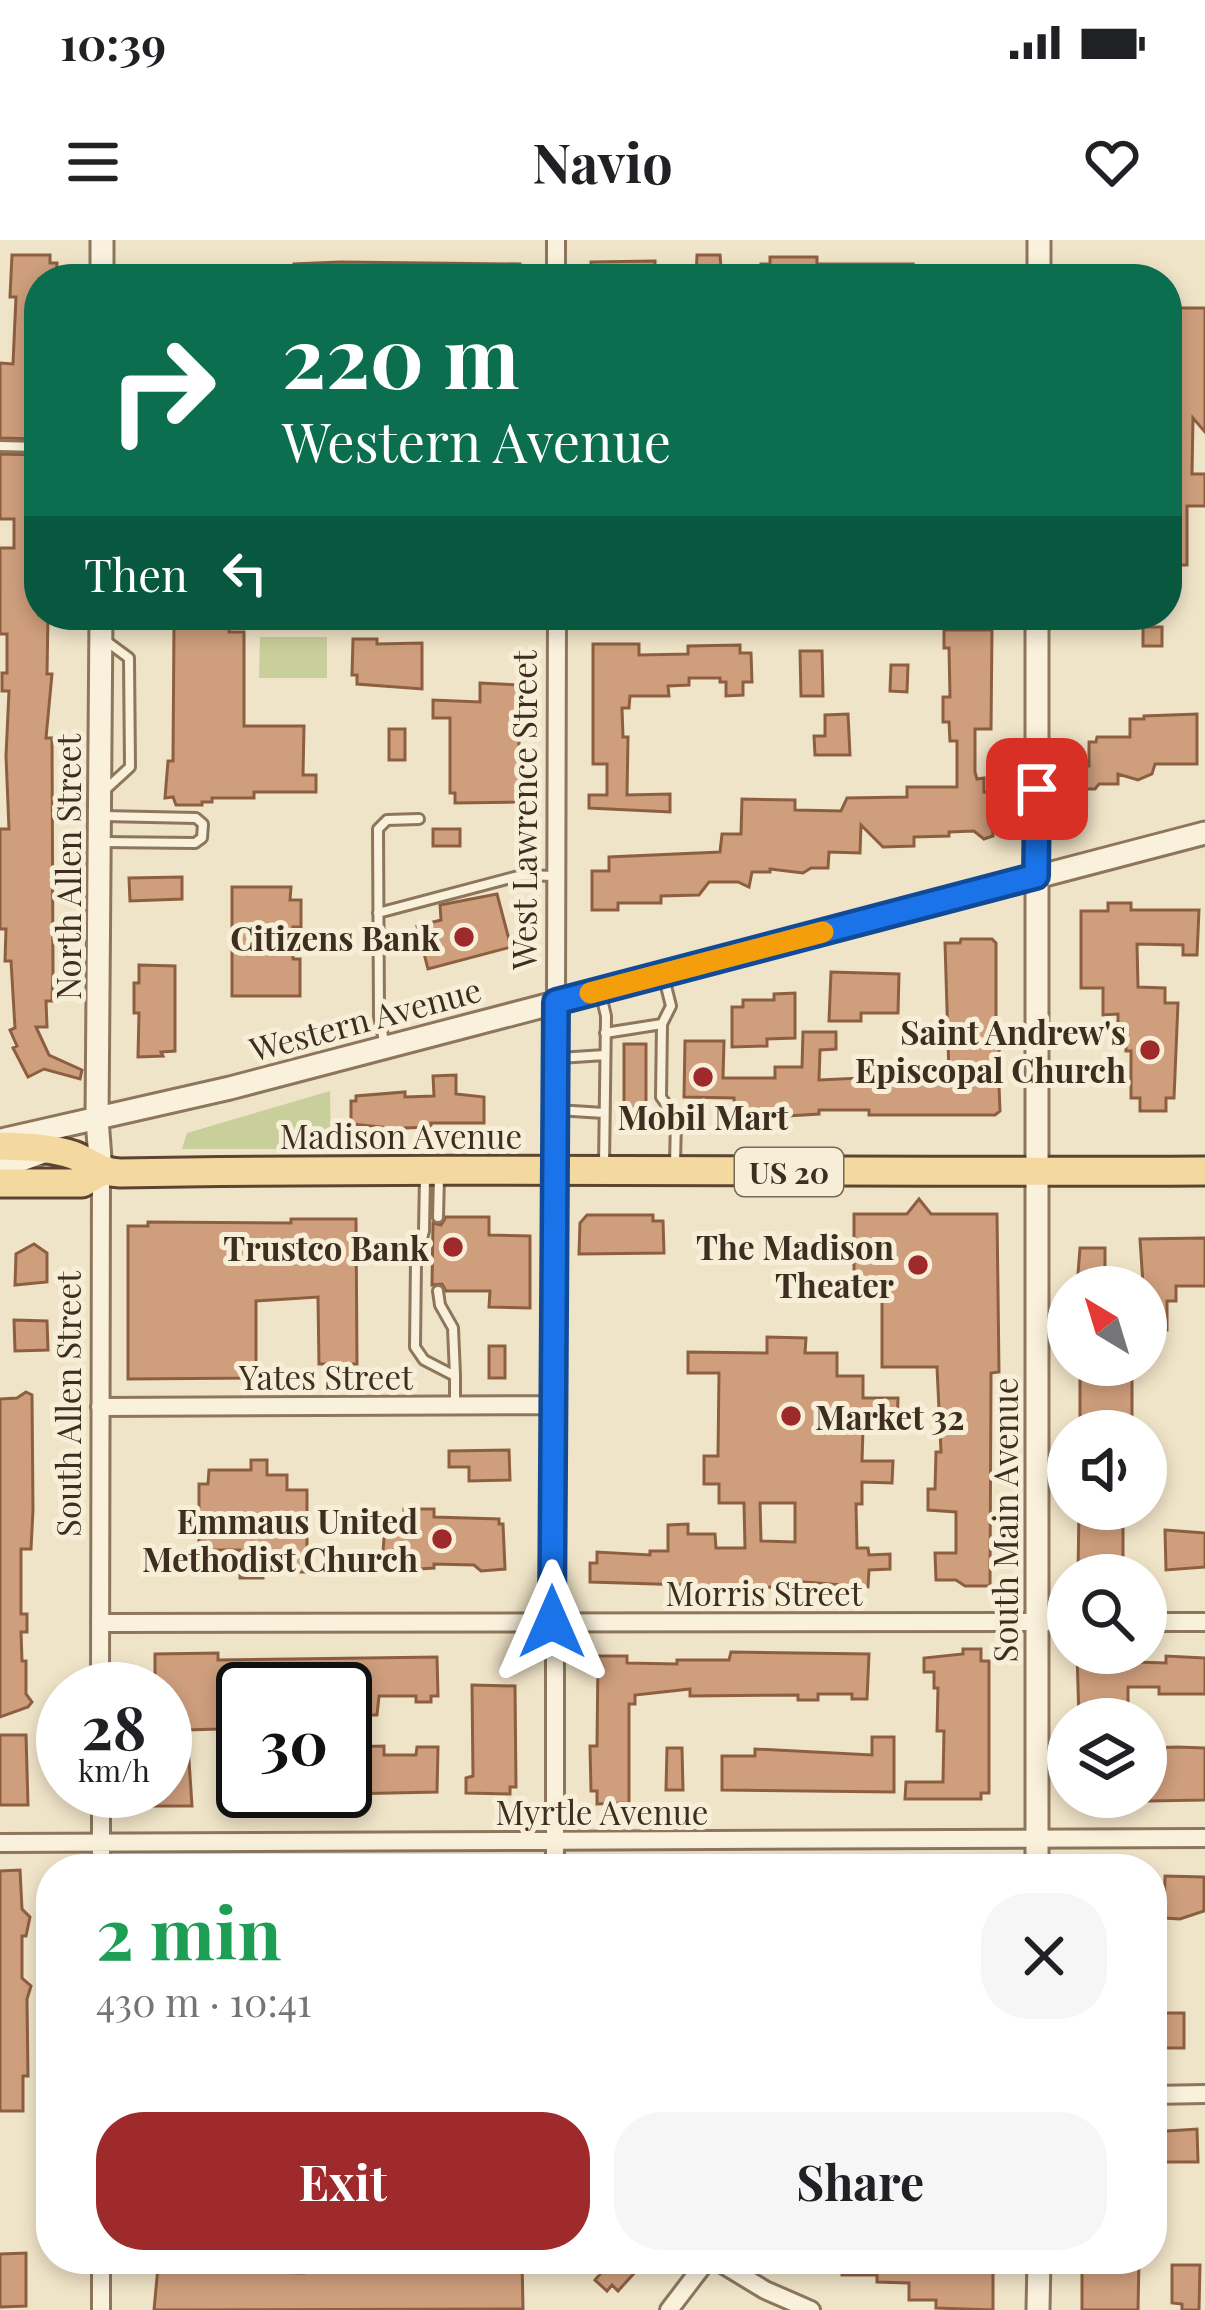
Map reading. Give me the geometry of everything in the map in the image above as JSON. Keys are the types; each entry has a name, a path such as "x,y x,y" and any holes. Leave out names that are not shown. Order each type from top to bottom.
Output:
{"main road":[{"name":"Madison Avenue","path":"0,1143 50,1150 81,1159 100,1172"},
{"name":"Madison Avenue","path":"0,1183 82,1183 100,1172 1205,1171"}],"street":[{"name":"North Allen Street","path":"97,1119 101,630"},
{"name":"West Lawrence Street","path":"555,1854 557,630"},
{"name":"South Main Avenue","path":"1037,630 1037,1854"},
{"name":"Western Avenue","path":"0,1143 1205,832"},
{"name":"Western Avenue","path":"0,1168 50,1150 97,1119"},
{"name":"South Allen Street","path":"97,1119 100,1662"},
{"name":"Yates Street","path":"100,1407 553,1405"},
{"path":"1167,1622 1205,1622"},
{"name":"Morris Street","path":"100,1623 1047,1623"},
{"path":"102,1818 102,1854"},
{"name":"Myrtle Avenue","path":"0,1843 1205,1838"},
{"path":"1167,2095 1205,2094"},
{"path":"101,2274 101,2310"},
{"path":"669,2310 699,2274"},
{"path":"737,2274 811,2310"},
{"path":"1038,2310 1039,2274"}],"lane":[{"path":"100,805 194,818 202,824 202,838 194,843 100,842"},
{"path":"385,1047 379,1016 379,827 389,820 418,819"},
{"path":"378,913 522,875 556,876"},
{"path":"663,974 671,1009 662,1024 662,1097 676,1118 675,1173"},
{"path":"600,991 605,1033 604,1173"},
{"path":"605,1033 662,1024"},
{"path":"556,1058 605,1055"},
{"path":"555,1110 604,1113"},
{"path":"432,1169 438,1217"},
{"path":"432,1169 415,1270 415,1347 424,1360 455,1376"},
{"path":"438,1291 439,1303 453,1325 455,1406"}],"green space":[{"path":"260,637 327,637 327,678 259,678"},
{"path":"330,1091 331,1149 182,1149 187,1133"}],"building":[{"path":"12,255 50,255 50,263 57,263 24,264 24,439 0,438 0,363 13,364 16,297 10,297"},
{"path":"697,255 720,255 721,264 697,264"},
{"path":"770,257 817,257 817,264 770,264"},
{"path":"655,261 655,264 591,264"},
{"path":"340,262 520,264 294,264"},
{"path":"1182,308 1205,308 1205,432 1193,418 1192,474 1205,474 1205,506 1187,506 1187,565 1182,565"},
{"path":"0,454 24,455 24,630 48,630 47,674 52,674 46,738 52,738 52,1001 46,1001 47,1027 36,1027 49,1055 82,1070 80,1079 44,1069 28,1077 13,1048 17,1046 10,1030 15,1028 11,961 5,961 6,929 0,929 0,829 9,829 9,691 2,691 7,634 0,634 0,548 14,548 14,519 0,519"},
{"path":"174,630 244,632 244,726 304,726 303,775 316,775 316,792 254,792 254,798 212,798 202,805 176,805 173,797 165,798 168,761 173,761"},
{"path":"944,630 992,630 991,729 975,729 975,772 977,779 984,778 984,792 990,792 993,836 984,839 974,831 949,832 949,836 914,837 914,846 883,847 861,825 860,853 829,852 828,868 803,873 752,872 749,887 709,882 699,895 661,896 661,903 618,903 618,910 592,910 592,871 609,871 609,857 720,852 722,834 741,834 742,799 795,800 795,810 841,811 847,798 907,797 907,787 957,787 957,741 950,741 949,722 943,722 943,697 950,697"},
{"path":"1143,630 1162,630 1162,646 1143,646"},
{"path":"353,639 377,639 377,644 422,643 422,689 357,684 357,675 352,675"},
{"path":"593,644 639,644 639,655 688,654 688,646 740,645 740,653 751,653 752,682 743,682 743,695 726,696 726,682 720,678 689,678 689,685 668,686 669,696 630,696 629,708 622,708 623,737 628,737 627,795 670,794 670,812 589,808 589,795 607,795 607,764 593,764"},
{"path":"800,651 822,651 823,696 801,696"},
{"path":"891,665 908,665 907,692 890,691"},
{"path":"480,683 519,685 519,802 455,803 455,793 450,793 450,718 433,718 433,700 480,702"},
{"path":"848,714 850,755 815,755 814,736 825,736 825,715"},
{"path":"1197,714 1197,764 1155,764 1152,774 1138,780 1118,774 1118,784 1099,784 1095,789 1082,783 1082,766 1089,766 1089,742 1096,742 1097,737 1130,737 1130,719"},
{"path":"389,729 405,729 405,760 389,760"},
{"path":"433,829 460,829 460,846 433,846"},
{"path":"182,877 182,899 130,901 129,878"},
{"path":"232,887 291,887 290,900 301,900 301,927 293,927 293,959 300,959 300,996 232,996"},
{"name":"Citizens Bank","path":"497,894 511,947 428,969 417,926 441,920 440,905"},
{"path":"1108,903 1131,903 1131,910 1199,910 1197,955 1183,955 1183,945 1137,944 1138,987 1165,988 1165,1003 1178,1003 1174,1098 1166,1098 1166,1111 1140,1111 1140,1098 1131,1098 1131,1051 1126,1051 1126,1033 1118,1033 1118,1014 1103,1015 1103,988 1081,988 1081,911 1108,911"},
{"path":"961,939 996,943 996,1029 990,1036 999,1045 1000,1070 992,1079 999,1086 1000,1111 995,1115 819,1110 819,1114 735,1119 734,1098 684,1097 685,1041 724,1041 723,1078 775,1078 775,1067 802,1067 803,1032 836,1032 836,1049 820,1050 819,1080 949,1074 945,943 960,943"},
{"path":"139,965 175,966 175,1051 161,1052 163,1056 138,1057 134,983 139,983"},
{"path":"831,972 899,974 898,1013 861,1013 861,1021 829,1021"},
{"path":"795,993 795,1038 767,1039 767,1046 732,1047 732,1007 743,1007 743,1000 774,1000 774,994"},
{"path":"624,1044 646,1044 646,1116 624,1116"},
{"path":"456,1075 456,1094 484,1097 484,1123 431,1123 431,1127 405,1131 351,1124 351,1101 356,1096 405,1092 405,1097 434,1096 433,1076"},
{"path":"919,1199 931,1214 997,1214 999,1372 991,1373 990,1586 936,1580 935,1553 956,1553 956,1512 928,1510 928,1489 935,1489 936,1452 941,1452 937,1367 882,1367 882,1295 854,1294 854,1214 907,1214"},
{"path":"587,1215 653,1215 653,1221 663,1221 664,1253 579,1254 580,1223"},
{"path":"446,1217 489,1217 489,1235 530,1236 530,1308 489,1307 490,1291 446,1291 442,1284 432,1285 433,1223 441,1225"},
{"path":"291,1219 356,1219 357,1364 319,1364 318,1297 256,1301 256,1378 128,1379 128,1226 148,1226 148,1222 291,1223"},
{"path":"1205,1238 1205,1286 1176,1286 1176,1301 1167,1301 1167,1266 1142,1266 1140,1239"},
{"path":"34,1244 47,1253 47,1282 15,1285 16,1254"},
{"path":"1080,1248 1105,1248 1105,1266 1079,1266"},
{"path":"14,1320 47,1321 48,1350 15,1351"},
{"path":"767,1337 806,1338 805,1353 837,1353 837,1376 863,1376 863,1398 898,1398 897,1429 863,1429 862,1461 893,1461 892,1483 862,1482 862,1504 856,1504 857,1548 868,1548 869,1555 890,1554 890,1569 869,1570 868,1587 793,1581 793,1588 590,1582 590,1563 597,1563 597,1552 650,1555 650,1551 668,1551 668,1525 688,1524 688,1534 715,1534 716,1548 745,1548 744,1503 719,1503 719,1484 704,1484 704,1456 718,1456 719,1373 688,1373 688,1352 767,1353","holes":["760,1503 795,1503 795,1542 761,1541"]},
{"path":"489,1346 505,1346 505,1378 489,1378"},
{"path":"1080,1386 1132,1386 1132,1410 1080,1410"},
{"path":"26,1392 32,1395 33,1510 31,1549 21,1549 21,1614 27,1614 27,1632 21,1632 26,1694 32,1702 0,1717 0,1399"},
{"path":"509,1450 510,1480 469,1481 469,1467 449,1467 449,1451"},
{"path":"251,1460 267,1460 267,1475 287,1475 287,1490 307,1490 307,1572 263,1572 263,1578 240,1578 240,1550 199,1550 199,1484 208,1484 209,1470 251,1470"},
{"name":"Emmaus United Methodist Church","path":"404,1509 434,1509 434,1517 499,1519 505,1569 481,1571 474,1565 434,1564 434,1568 404,1570 404,1562 393,1562 383,1551 385,1526 393,1517 404,1517"},
{"path":"1079,1530 1123,1530 1123,1554 1078,1554"},
{"path":"1165,1530 1205,1533 1205,1567 1167,1570"},
{"path":"963,1649 981,1649 981,1661 989,1661 989,1793 981,1793 981,1799 905,1799 906,1782 943,1782 944,1731 937,1731 938,1688 934,1688 934,1672 924,1672 924,1658 963,1654"},
{"path":"731,1652 869,1654 867,1699 852,1699 852,1694 818,1694 818,1700 798,1700 798,1695 690,1696 690,1689 635,1695 635,1704 629,1704 629,1803 597,1804 597,1791 591,1791 590,1746 597,1746 598,1656 627,1656 627,1663 677,1664 677,1660 729,1660"},
{"path":"218,1653 218,1660 437,1657 438,1696 431,1696 431,1702 416,1702 416,1696 379,1696 377,1715 372,1715 372,1662 216,1662 216,1729 192,1730 192,1662 155,1662 155,1654"},
{"path":"1167,1656 1205,1658 1205,1694 1159,1694 1159,1687 1128,1687 1128,1698 1078,1698 1078,1674 1167,1674"},
{"path":"472,1685 515,1686 516,1787 510,1787 510,1794 466,1793 466,1778 473,1776"},
{"path":"0,1735 26,1735 28,1805 0,1805"},
{"path":"872,1737 894,1737 894,1792 722,1790 722,1756 755,1756 755,1749 872,1755"},
{"path":"372,1746 384,1746 384,1755 416,1755 417,1747 438,1747 437,1792 372,1793"},
{"path":"1167,1747 1205,1748 1205,1800 1167,1801"},
{"path":"667,1748 682,1748 683,1790 666,1790"},
{"path":"20,1870 22,1909 30,1917 26,1936 22,1936 22,1978 31,1986 28,2076 23,2076 23,2111 0,2111 0,1871"},
{"path":"1167,1876 1204,1877 1204,1911 1167,1918"},
{"path":"1167,2013 1184,2013 1184,2048 1167,2048"},
{"path":"1197,2129 1198,2162 1167,2162 1167,2131"},
{"path":"26,2253 26,2306 0,2307 0,2254"},
{"path":"1172,2265 1200,2265 1199,2310 1182,2310 1182,2304 1172,2303"},
{"path":"157,2274 522,2274 523,2309 154,2310"},
{"path":"600,2274 633,2274 618,2291 612,2285 607,2291 595,2280"},
{"path":"993,2274 993,2310 936,2308 936,2300 909,2300 909,2283 877,2282 877,2275 842,2275"},
{"path":"1082,2274 1139,2274 1138,2310 1082,2310"}],"slow traffic":[{"path":"590,993 823,932"}],"place":[{"name":"Citizens Bank","path":"464,937"},
{"name":"Saint Andrew's Episcopal Church","path":"1150,1050"},
{"name":"Mobil Mart","path":"703,1077"},
{"name":"Trustco Bank","path":"453,1247"},
{"name":"The Madison Theater","path":"918,1265"},
{"name":"Market 32","path":"791,1416"},
{"name":"Emmaus United Methodist Church","path":"442,1539"}],"route":[{"path":"552,1622 556,1002 1036,876 1037,789"}]}
